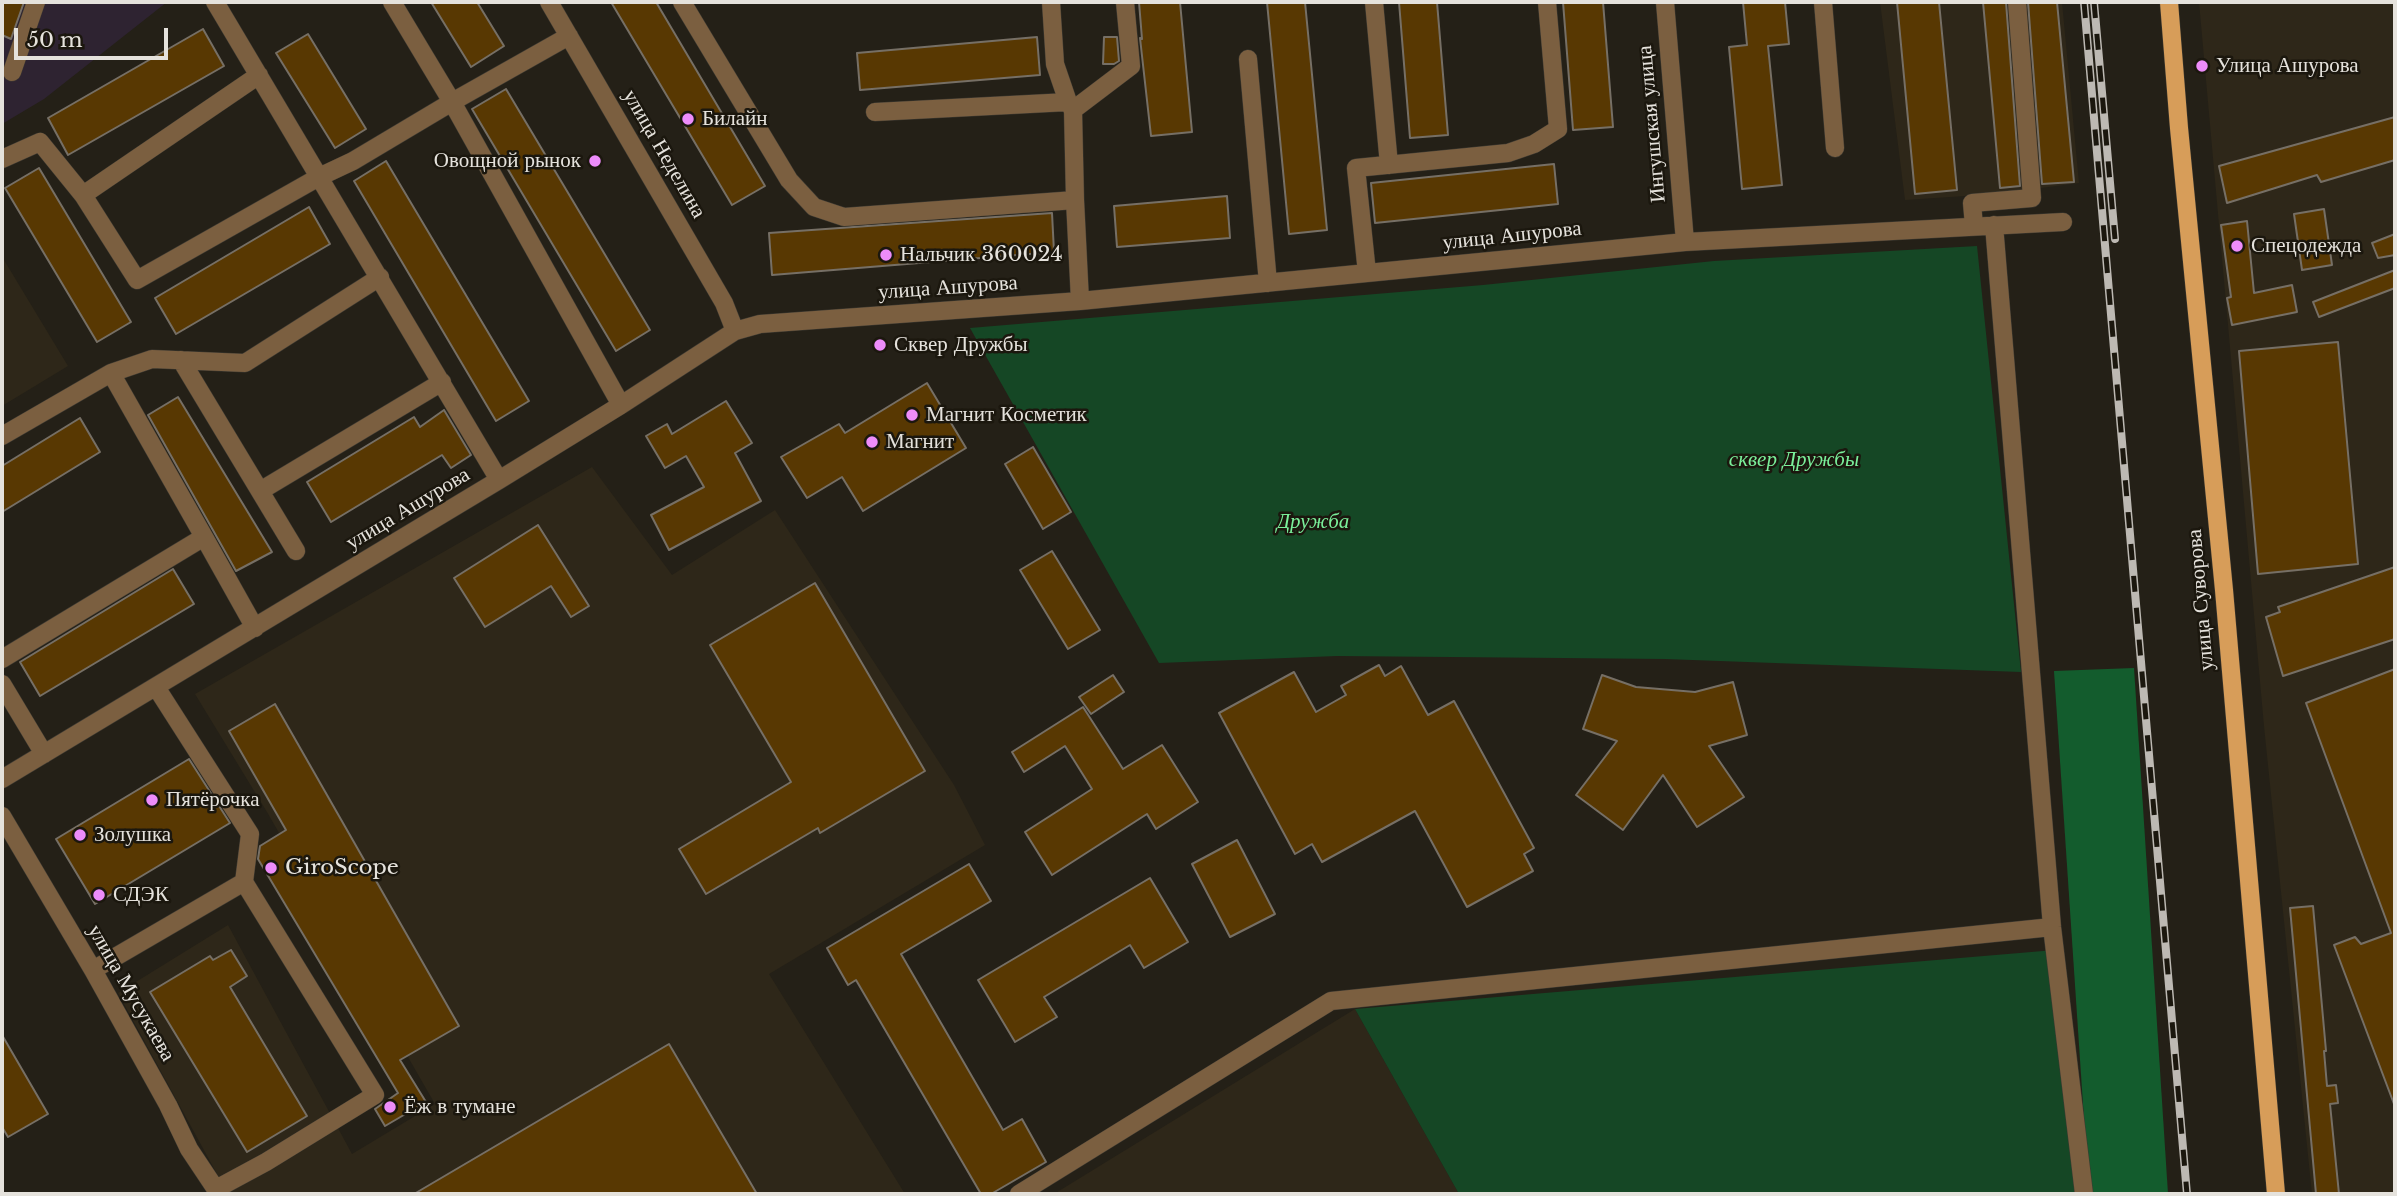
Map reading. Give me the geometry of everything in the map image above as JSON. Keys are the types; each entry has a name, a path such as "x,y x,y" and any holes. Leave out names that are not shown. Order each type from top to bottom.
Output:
{"main road":[{"name":"улица Суворова","path":"2169,2 2224,590 2276,1194"}],"street":[{"path":"12,72 36,2"},
{"path":"215,2 499,480"},
{"path":"392,2 452,102 621,405"},
{"name":"улица Неделина","path":"549,2 724,303 735,331"},
{"path":"682,2 789,180 814,206 844,217 1075,200"},
{"path":"1051,2 1055,64 1071,106 1080,301"},
{"path":"875,111 1071,106 1131,66 1125,2"},
{"path":"1374,2 1389,165"},
{"path":"1367,273 1356,168 1508,153 1534,144 1558,129 1547,2"},
{"name":"Ингушская улица","path":"1665,2 1685,242"},
{"path":"1823,2 1835,148"},
{"path":"1974,226 1972,203 2032,198 2017,2"},
{"path":"2,159 40,142 83,195 137,280 319,177 354,161 569,36"},
{"path":"1248,59 1268,283"},
{"path":"83,195 259,75"},
{"name":"улица Ашурова","path":"2,779 499,480 735,331 760,324 1080,301 1685,242 2063,222"},
{"path":"1994,225 2052,927 2084,1194"},
{"path":"2,436 111,373 152,359 245,363 380,277"},
{"path":"181,360 296,551"},
{"path":"111,373 255,628"},
{"path":"260,491 442,382"},
{"path":"2,659 204,537"},
{"path":"2,684 44,754"},
{"path":"156,687 250,834 244,882 375,1095 218,1192"},
{"name":"улица Мусукаева","path":"2,816 93,970 168,1105 189,1149 218,1192"},
{"path":"93,970 244,882"},
{"path":"1019,1194 1331,1001 2052,927"}],"shaded area":[{"path":"2,2 167,2 44,99 2,124"},
{"path":"1880,2 2062,2 2079,183 1995,194 1905,200"},
{"path":"2199,2 2395,2 2395,1194 2312,1194 2264,726"},
{"path":"4,260 68,366 2,406 2,262"},
{"path":"592,467 672,575 775,510 954,785 985,845 769,974 905,1194 228,1194 118,993 228,925 352,1154 435,1104 267,812 195,694"},
{"path":"1355,1009 1459,1194 1054,1194"}],"green space":[{"name":"сквер Дружбы","path":"1977,246 2021,672 1665,659 1337,656 1159,663 970,328 1483,285 1714,261"},
{"path":"2134,668 2168,1194 2089,1194 2054,671"},
{"path":"2055,950 2084,1194 1459,1194 1355,1009"}],"building":[{"path":"2,2 24,2 11,39 2,35"},
{"path":"431,2 477,2 504,46 471,67"},
{"path":"611,2 656,2 765,186 732,205"},
{"path":"1139,2 1180,2 1192,132 1151,136 1140,38 1142,39"},
{"path":"1267,2 1305,2 1327,230 1289,234"},
{"path":"1399,2 1437,2 1448,135 1410,138"},
{"path":"1563,2 1603,2 1613,127 1573,130"},
{"path":"1743,2 1785,2 1789,44 1768,46 1782,185 1742,189 1729,47 1747,45"},
{"path":"1897,2 1939,2 1957,190 1915,194"},
{"path":"1983,2 2006,2 2020,186 2000,188"},
{"path":"2028,2 2057,2 2074,182 2042,184"},
{"path":"203,29 224,66 68,155 48,118"},
{"path":"308,34 366,129 335,148 276,53"},
{"path":"1037,37 1040,75 860,90 857,53"},
{"path":"1104,37 1117,37 1119,61 1114,64 1103,64"},
{"path":"506,89 650,330 616,351 472,109"},
{"path":"2395,117 2395,160 2321,182 2317,175 2227,203 2219,166"},
{"path":"386,161 529,401 496,421 354,181"},
{"path":"1554,164 1558,204 1375,223 1371,183"},
{"path":"39,168 131,322 97,342 5,188"},
{"path":"1227,196 1230,238 1117,247 1114,206"},
{"path":"309,207 330,244 176,334 155,298"},
{"path":"2324,209 2332,265 2302,270 2294,214"},
{"path":"1052,213 1054,252 772,275 769,233"},
{"path":"2247,221 2254,293 2292,285 2297,312 2232,325 2221,225"},
{"path":"2395,234 2395,255 2378,258 2372,243"},
{"path":"2395,270 2395,288 2319,317 2313,302"},
{"path":"2338,342 2358,564 2258,574 2239,351"},
{"path":"927,383 966,448 863,511 842,477 807,498 781,457 839,424 845,433"},
{"path":"178,397 272,552 236,571 148,415"},
{"path":"726,401 752,443 735,453 761,501 669,550 651,515 704,487 686,456 665,468 646,436 667,424 672,434"},
{"path":"444,410 471,455 451,468 442,455 331,522 307,482 414,417 420,427"},
{"path":"80,418 100,452 2,512 2,466"},
{"path":"1033,447 1071,512 1043,529 1005,464"},
{"path":"538,525 589,606 571,617 551,586 485,627 454,578"},
{"path":"1052,551 1100,630 1068,649 1020,570"},
{"path":"2395,567 2395,639 2283,676 2266,617 2280,612 2278,607"},
{"path":"173,569 194,604 40,696 20,662"},
{"path":"815,583 925,771 820,833 818,828 706,894 679,849 791,782 710,645"},
{"path":"1379,665 1385,676 1401,666 1428,715 1454,701 1534,848 1524,854 1533,871 1467,907 1415,811 1322,862 1312,844 1295,854 1219,713 1294,672 1316,712 1346,695 1341,686"},
{"path":"2395,669 2394,1104 2334,945 2355,937 2361,944 2391,933 2306,703"},
{"path":"1113,675 1124,692 1091,714 1079,697"},
{"path":"1602,675 1636,687 1695,692 1733,682 1747,735 1709,746 1744,797 1697,827 1663,775 1623,830 1576,795 1617,741 1583,729"},
{"path":"275,704 459,1026 400,1060 426,1102 385,1126 375,1109 398,1093 258,859 260,846 286,830 229,731"},
{"path":"1083,707 1123,769 1162,745 1198,802 1156,829 1147,814 1052,875 1025,832 1092,789 1065,746 1024,772 1012,752"},
{"path":"189,759 230,823 95,904 56,839"},
{"path":"1237,840 1275,914 1230,937 1192,864"},
{"path":"969,864 991,901 901,954 1003,1130 1022,1119 1046,1162 991,1194 981,1194 856,980 848,985 827,948"},
{"path":"1150,878 1188,942 1144,968 1130,945 1044,997 1057,1017 1015,1042 978,980"},
{"path":"2313,906 2327,1086 2336,1085 2338,1103 2330,1104 2339,1194 2316,1194 2290,908"},
{"path":"231,950 247,976 230,987 307,1116 247,1152 150,992 210,956 213,960"},
{"path":"2,1035 48,1114 8,1137 2,1127"},
{"path":"669,1044 757,1194 414,1194"}],"railway":[{"path":"2084,2 2187,1194"},
{"path":"2094,2 2115,239"}],"place":[{"name":"Улица Ашурова","path":"2202,66"},
{"name":"Билайн","path":"688,119"},
{"name":"Овощной рынок","path":"595,161"},
{"name":"Спецодежда","path":"2237,246"},
{"name":"Нальчик 360024","path":"886,255"},
{"name":"Сквер Дружбы","path":"880,345"},
{"name":"Магнит Косметик","path":"912,415"},
{"name":"Магнит","path":"872,442"},
{"name":"Пятёрочка","path":"152,800"},
{"name":"Золушка","path":"80,835"},
{"name":"GiroScope","path":"271,868"},
{"name":"СДЭК","path":"99,895"},
{"name":"Ёж в тумане","path":"390,1107"}],"park label":[{"name":"Дружба","path":"1313,522"}]}
